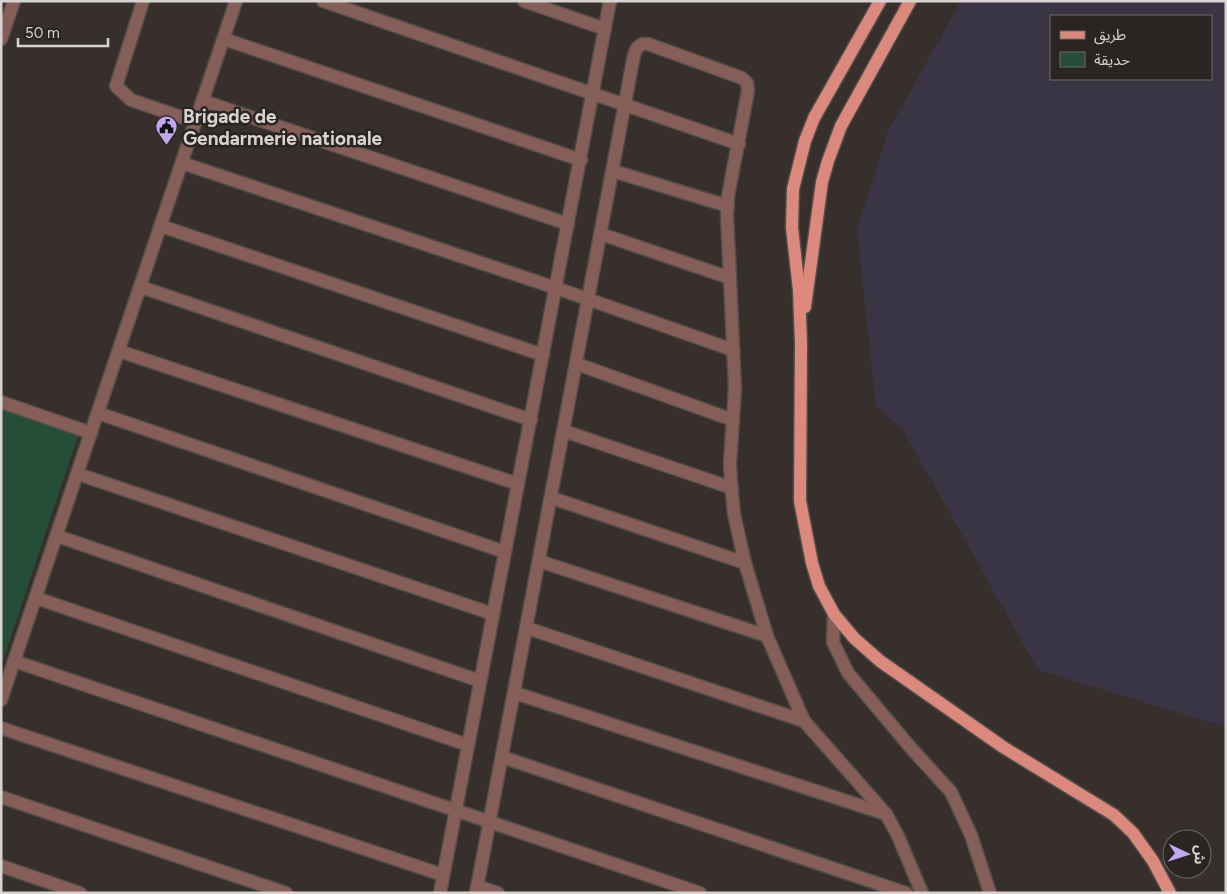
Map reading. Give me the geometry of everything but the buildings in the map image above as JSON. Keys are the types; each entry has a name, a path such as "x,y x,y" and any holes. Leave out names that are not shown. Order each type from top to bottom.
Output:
{"main road":[{"path":"880,1 814,118 805,141 793,189 792,228 799,290 801,344 800,501 819,586 834,614 854,638 880,661 1003,747 1114,815 1138,840 1170,893"},
{"path":"801,344 822,182 828,161 841,126 910,1"}],"street":[{"path":"1,39 14,1"},
{"path":"144,1 116,86 131,100 196,122"},
{"path":"1,700 236,1"},
{"path":"323,1 739,144"},
{"path":"524,1 605,28"},
{"path":"440,893 594,93 610,1"},
{"path":"224,39 581,160"},
{"path":"498,893 476,889 552,498 634,55 637,48 642,44 648,44 742,78 747,83 748,91 728,196 735,388 730,463 734,514 745,563 767,636 804,721 886,814 898,836 922,893"},
{"path":"203,101 568,224"},
{"path":"182,163 556,288 733,350"},
{"path":"613,171 728,206"},
{"path":"161,226 543,355"},
{"path":"601,234 730,278"},
{"path":"141,287 531,420"},
{"path":"119,351 518,484"},
{"path":"577,364 733,420"},
{"path":"1,402 92,433"},
{"path":"98,412 505,552"},
{"path":"564,431 732,488"},
{"path":"78,474 493,614"},
{"path":"552,498 745,563"},
{"path":"56,536 480,680"},
{"path":"539,562 767,636"},
{"path":"36,598 468,745"},
{"path":"834,614 833,642 848,673 951,792 971,835 990,893"},
{"path":"527,628 804,721"},
{"path":"14,661 700,893"},
{"path":"514,693 886,814"},
{"path":"1,728 443,875"},
{"path":"502,757 906,893"},
{"path":"1,797 286,893"},
{"path":"1,866 80,893"}],"shaded area":[{"path":"961,1 1226,1 1226,727 1038,670 903,430 876,406 857,230 888,131"}],"green space":[{"path":"1,405 79,433 1,666"}],"place":[{"name":"Brigade de Gendarmerie nationale","path":"167,146"}]}
